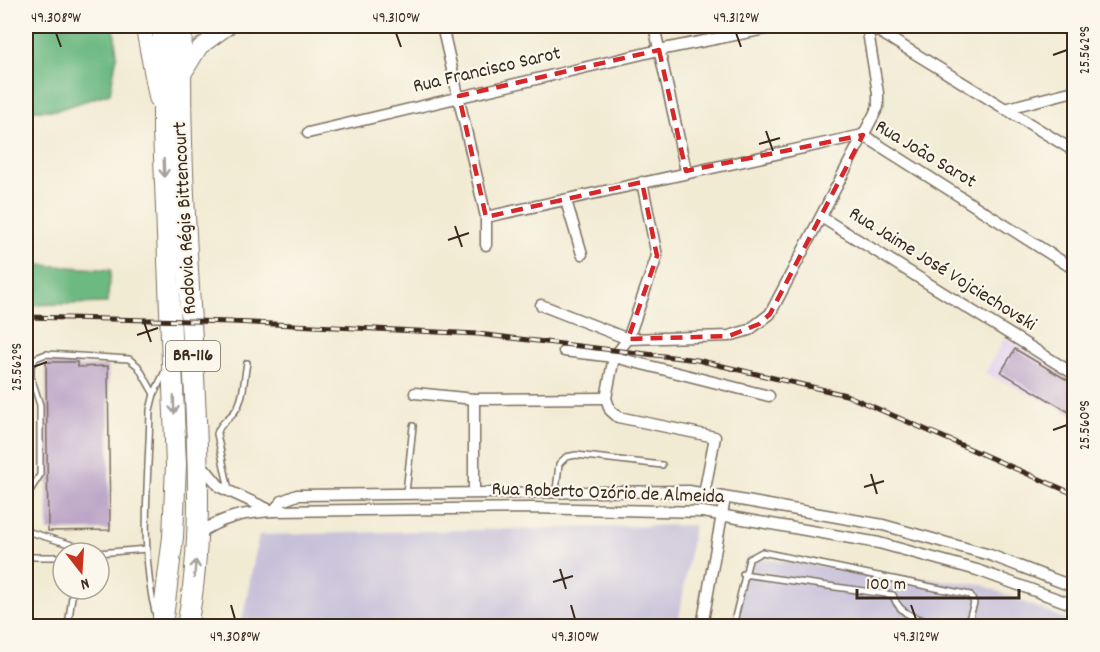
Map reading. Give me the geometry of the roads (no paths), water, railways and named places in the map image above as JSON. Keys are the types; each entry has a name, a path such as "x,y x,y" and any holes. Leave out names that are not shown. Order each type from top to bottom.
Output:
{"highway":[{"name":"Rodovia Régis Bittencourt","path":"160,627 175,501 163,131 164,26"},
{"name":"Rodovia Régis Bittencourt","path":"182,26 180,84 197,459 198,534 187,627"}],"main road":[{"path":"143,26 163,131"},
{"path":"180,84 186,69 200,47 229,26"}],"street":[{"path":"442,26 486,217 486,245"},
{"path":"654,26 686,171"},
{"name":"Rua Francisco Sarot","path":"308,133 659,50 781,26"},
{"path":"868,26 1074,151"},
{"path":"541,305 628,339 729,336 748,330 770,314 878,106 868,26"},
{"path":"1004,109 1074,91"},
{"name":"Rua João Sarot","path":"486,217 566,201 686,171 863,135 1074,269"},
{"path":"642,182 657,256 628,339 614,357 606,398 610,410 618,417 715,437 704,494"},
{"path":"566,201 582,254"},
{"name":"Rua Jaime José Vojciechovski","path":"821,217 1074,374"},
{"path":"564,351 614,357 769,396"},
{"path":"415,393 474,399 606,398"},
{"path":"474,399 474,492"},
{"name":"Rua Roberto Ozório de Almeida","path":"197,459 211,479 229,492 273,511"},
{"path":"273,511 282,501 297,495 676,490 884,525 990,555 1074,587"},
{"path":"555,508 556,491"},
{"path":"405,509 406,494"},
{"path":"702,627 725,498"},
{"path":"765,522 768,504"},
{"name":"Rua Roberto Ozório de Almeida","path":"198,534 222,519 235,515 273,511 555,508 722,515 879,543 986,573 1074,605"},
{"path":"879,543 884,525"},
{"path":"986,573 990,555"},
{"path":"1051,596 1057,580"}],"lane":[{"path":"26,497 40,475 40,405 31,377 31,366 36,358 46,354 129,359 138,366 154,394"},
{"path":"160,627 151,597 147,549 150,410 154,394 172,356"},
{"path":"229,492 217,434 218,429 236,411 239,404 247,363"},
{"path":"406,494 413,426"},
{"path":"556,491 559,464 566,457 576,455 662,465"},
{"path":"26,531 59,541"},
{"path":"111,552 147,549"},
{"path":"733,627 743,574 749,559 762,552 970,595 974,603 967,627"},
{"path":"26,557 51,557"},
{"path":"743,574 893,596 896,606 904,615 956,627"},
{"path":"68,627 71,601"}],"railway":[{"path":"26,317 232,322 478,334 697,360 846,395 1074,494"}]}
